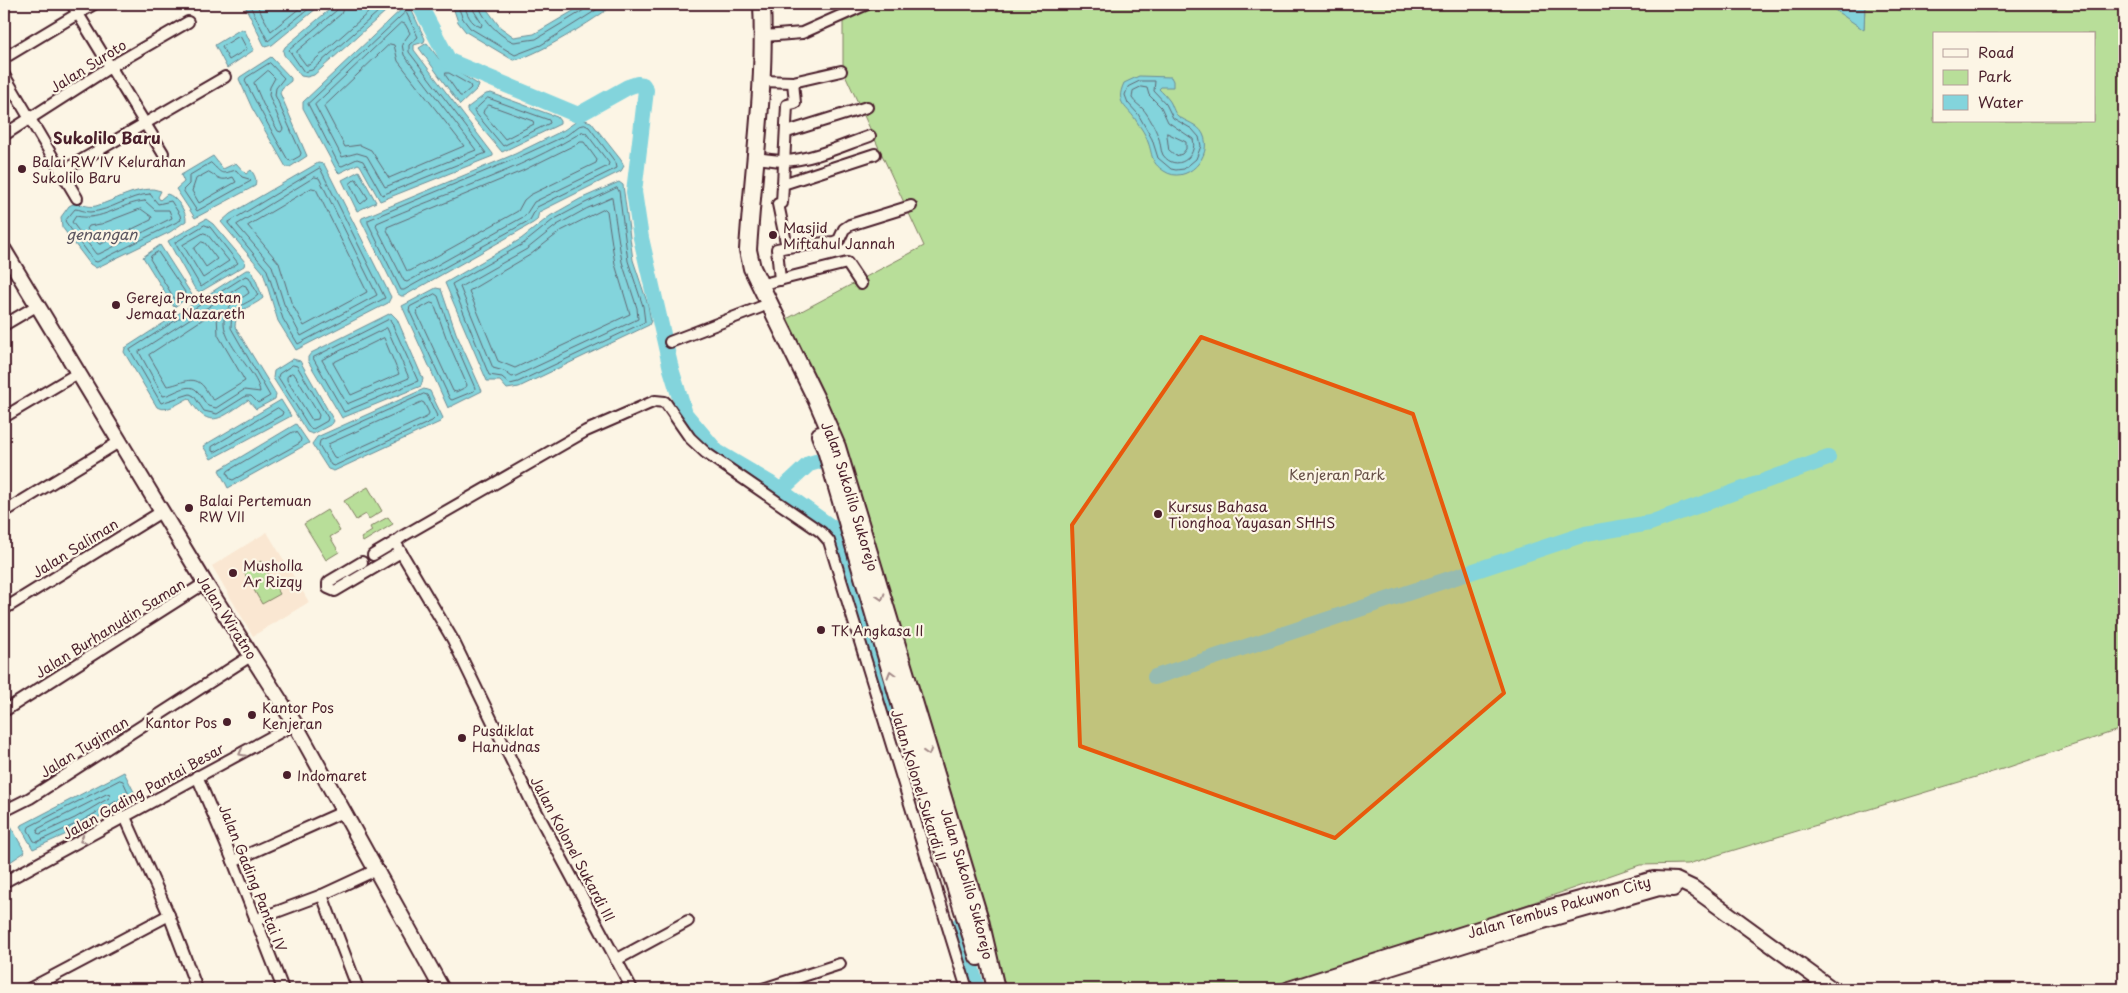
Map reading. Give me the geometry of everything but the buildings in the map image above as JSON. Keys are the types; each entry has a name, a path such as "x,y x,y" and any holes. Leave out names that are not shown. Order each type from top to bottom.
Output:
{"main road":[{"name":"Jalan Sukolilo Sukorejo","path":"751,4 764,30"},
{"name":"Jalan Sukolilo Sukorejo","path":"762,4 764,30 761,159 748,250 748,269 763,284 800,364 832,449 945,831 986,989"},
{"name":"Jalan Sukolilo Sukorejo","path":"763,82 750,130 738,249 748,269 761,307 832,449"},
{"name":"Jalan Sukolilo Sukorejo","path":"945,831 980,920 996,989"}],"street":[{"path":"72,4 162,153"},
{"path":"4,58 94,4"},
{"path":"764,30 802,33 867,4"},
{"name":"Jalan Suroto","path":"4,135 110,67 188,22"},
{"path":"763,82 793,82 841,71"},
{"path":"4,75 77,198"},
{"path":"61,172 225,77"},
{"path":"787,247 778,204 782,203 787,104 795,103 793,82"},
{"path":"786,132 867,107"},
{"path":"761,159 785,161 819,153 870,136"},
{"path":"782,184 875,154"},
{"path":"780,280 777,249 834,242 839,240 844,229 850,225 911,206"},
{"name":"Jalan Wiratno","path":"4,250 205,583 295,724 345,811 442,989"},
{"path":"763,284 847,263 861,284"},
{"path":"4,325 38,305"},
{"path":"670,342 761,307"},
{"path":"4,417 78,373"},
{"name":"Jalan Kolonel Sukardi II","path":"395,542 586,431 645,404 661,401 668,406 690,438 706,454 821,532 829,541 967,989"},
{"path":"4,512 119,442"},
{"name":"Jalan Saliman","path":"4,609 162,512"},
{"path":"373,556 395,542"},
{"name":"Jalan Kolonel Sukardi III","path":"395,542 453,640 533,805 632,989"},
{"path":"362,562 330,581 328,588 335,591 401,552"},
{"name":"Jalan Burhanudin Saman","path":"4,711 205,583"},
{"name":"Jalan Tugiman","path":"4,811 38,792 252,655"},
{"name":"Jalan Gading Pantai Besar","path":"4,882 295,724"},
{"name":"Jalan Gading Pantai IV","path":"197,776 233,861 283,989"},
{"path":"233,861 345,811"},
{"path":"125,816 169,916 197,989"},
{"path":"256,920 322,895 376,870"},
{"name":"Jalan Tembus Pakuwon City","path":"1289,989 1532,912 1654,879 1676,880 1693,888 1832,989"},
{"name":"Jalan Tembus Pakuwon City","path":"1323,989 1506,932 1659,888 1675,890 1689,895 1817,989"},
{"path":"322,895 358,989"},
{"path":"29,989 169,916"},
{"path":"616,960 688,921"},
{"path":"763,989 840,964"}],"highlighted area":[{"path":"1201,337 1413,414 1504,693 1335,838 1080,746 1072,525"}],"shaded area":[{"path":"267,532 309,602 253,636 212,566"}],"green space":[{"name":"Kenjeran Park","path":"843,4 1826,4 1864,29 1865,4 2124,4 2124,728 2009,767 1688,864 1640,865 1411,945 1260,989 994,989 816,399 779,323 924,246 843,70"},
{"path":"368,487 382,511 369,519 366,514 356,520 344,501"},
{"path":"327,510 340,531 330,537 339,552 326,560 304,524"},
{"path":"388,517 393,524 363,542 361,538 372,531 370,527"},
{"path":"261,561 280,594 262,604 243,571"}],"water":[{"path":"244,4 322,4 272,45 265,47"},
{"path":"336,4 394,4 314,75 301,76 284,55 283,51 285,47"},
{"path":"452,4 483,4 500,27 514,37 534,34 585,4 614,4 549,46 513,60 466,32 458,22"},
{"path":"1826,4 1865,4 1864,30"},
{"path":"406,5 411,9 425,39 424,42 414,45 414,50 493,156 380,201 360,165 358,164 339,173 337,171 303,108 303,102"},
{"path":"241,29 245,31 254,50 227,68 215,45"},
{"path":"427,43 439,59 479,85 460,105 419,48"},
{"path":"271,57 291,78 291,81 282,88 280,93 307,156 290,167 286,167 252,108 239,79"},
{"path":"1139,76 1171,77 1173,87 1161,87 1159,89 1169,100 1176,114 1195,125 1203,134 1205,151 1196,166 1189,172 1181,175 1172,175 1159,168 1153,158 1145,134 1123,105 1121,90 1124,83"},
{"path":"491,93 557,117 560,124 502,152 467,111 467,108 486,94"},
{"path":"585,120 591,122 621,160 624,166 621,171 539,212 537,220 533,223 404,296 397,293 361,220 362,218 515,154 564,130 577,121"},
{"path":"213,156 223,169 236,163 246,174 251,170 256,181 255,186 195,218 176,189 184,182 181,175"},
{"path":"318,163 324,164 391,297 388,303 296,350 278,321 263,272 221,222 230,214"},
{"path":"359,171 376,202 357,211 342,180"},
{"path":"619,182 623,185 633,260 648,305 651,321 649,325 519,387 507,389 500,381 487,381 445,283 521,239 550,216 580,199"},
{"name":"genangan","path":"153,189 161,191 158,197 160,200 167,194 174,198 183,209 186,221 170,232 96,268 90,264 62,227 61,217 69,206 73,204 96,206 131,193"},
{"path":"206,219 213,224 245,262 244,266 200,292 195,289 168,241"},
{"path":"160,245 192,295 174,307 143,257"},
{"path":"246,270 250,270 253,273 263,298 244,309 238,315 235,327 276,394 275,399 256,409 248,400 231,412 216,418 203,415 196,409 189,398 169,408 157,407 124,352 125,348"},
{"path":"436,288 441,289 456,333 482,391 448,408 402,306"},
{"path":"391,313 397,319 423,379 421,386 342,418 308,361 308,357 311,353"},
{"path":"293,359 300,361 334,421 313,434 307,432 273,378 274,371"},
{"path":"424,389 430,391 443,418 440,422 334,471 328,469 312,444 317,437"},
{"path":"281,400 291,416 211,459 203,446"},
{"path":"296,424 309,443 228,488 219,470"},
{"path":"124,772 136,796 80,828 33,849 20,826"},
{"path":"9,823 25,852 4,866 4,826"}],"waterway":[{"path":"419,4 449,61 578,115 628,87 637,84 643,85 646,90 634,192 641,238 671,369 685,414 717,452 771,484 838,532 898,723"},
{"path":"780,491 809,464 840,455"},
{"path":"1155,677 1585,534 1650,523 1828,458"},
{"path":"960,924 977,989"}],"place":[{"name":"Balai RW IV Kelurahan Sukolilo Baru","path":"22,169"},
{"name":"Masjid Miftahul Jannah","path":"773,235"},
{"name":"Gereja Protestan Jemaat Nazareth","path":"116,305"},
{"name":"Balai Pertemuan RW VII","path":"189,508"},
{"name":"Kursus Bahasa Tionghoa Yayasan SHHS","path":"1158,514"},
{"name":"Musholla Ar Rizqy","path":"233,573"},
{"name":"TK Angkasa II","path":"821,630"},
{"name":"Kantor Pos Kenjeran","path":"252,715"},
{"name":"Kantor Pos","path":"227,722"},
{"name":"Pusdiklat Hanudnas","path":"462,738"},
{"name":"Indomaret","path":"287,775"}],"district":[{"name":"Sukolilo Baru","path":"107,137"}]}
